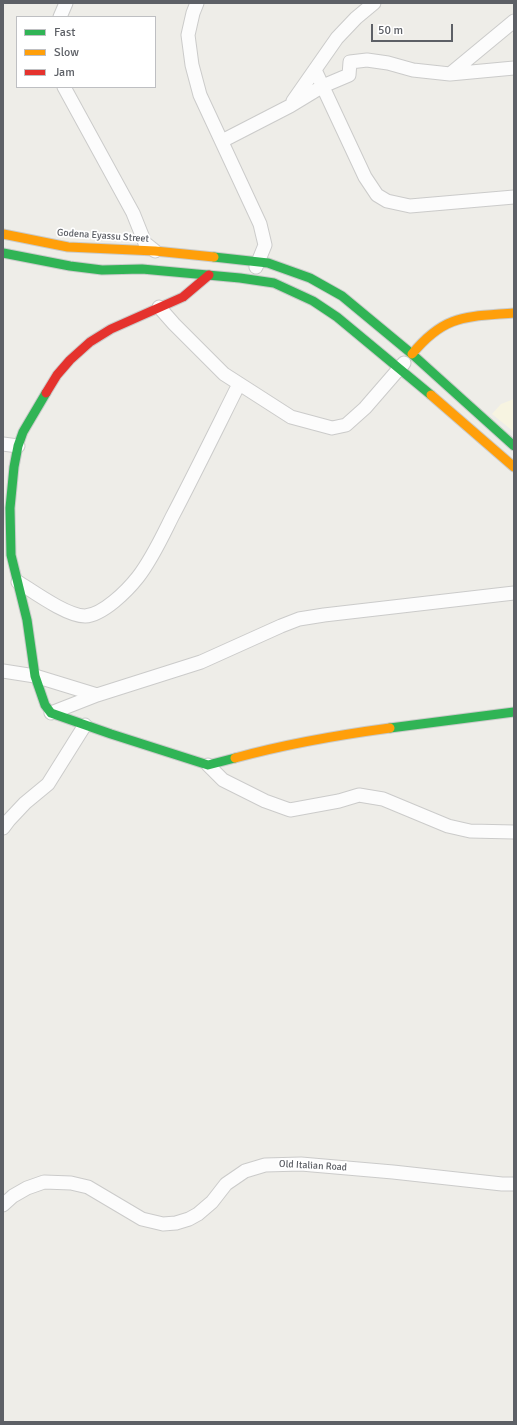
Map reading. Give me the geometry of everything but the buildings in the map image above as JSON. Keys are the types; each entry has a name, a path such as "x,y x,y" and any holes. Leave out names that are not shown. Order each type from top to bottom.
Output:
{"main road":[{"name":"Godena Eyassu Street","path":"3,234 68,247 155,251 259,261 282,267 310,278 329,287 342,296 412,354 514,446"},
{"path":"3,253 96,270 142,269 250,279 274,283 313,301 337,317 400,368 514,467"},
{"path":"209,275 183,297 111,329 90,342 70,360 57,375 43,396 18,446 14,467 10,508 12,555 27,620 35,676 45,705 51,713 208,765 265,750 342,734 514,712"},
{"path":"412,354 423,341 444,324 460,319 514,313"},
{"path":"506,460 514,451"}],"street":[{"path":"60,16 66,3"},
{"path":"197,3 188,35 192,65 200,95 264,234 265,245 250,279"},
{"path":"290,106 337,38 356,18 374,3"},
{"path":"450,74 514,21"},
{"path":"222,141 290,106 323,86 349,75 350,62 367,60 388,63 413,70 450,74 514,68"},
{"path":"315,70 365,177 377,195 387,201 410,206 514,197"},
{"path":"65,88 132,213 145,243 155,251"},
{"path":"159,307 224,374 291,417 332,428 346,425 365,408 412,354"},
{"path":"18,582 70,613 85,616 110,605 128,589 145,567 167,527 239,384"},
{"path":"3,444 18,446"},
{"path":"51,713 97,695 202,662 299,619 324,614 514,593"},
{"path":"3,671 35,676 97,695"},
{"path":"3,828 25,803 48,784 85,725"},
{"path":"208,765 223,780 265,801 290,810 339,801 359,795 383,799 448,826 470,831 514,832"},
{"name":"Old Italian Road","path":"3,1205 13,1196 27,1188 44,1182 71,1183 88,1187 142,1219 163,1224 176,1223 189,1219 198,1214 212,1202 226,1184 246,1171 265,1165 301,1164 514,1184"}],"shaded area":[{"path":"514,399 514,432 492,414 501,404"}],"traffic: fast":[{"path":"3,253 70,266 102,270 142,269 240,278 274,283 313,301 337,317 431,395"},
{"path":"214,257 268,263 310,278 342,296 412,354 514,446"},
{"path":"46,393 23,432 18,446 14,467 10,508 11,555 27,620 35,676 45,705 51,713 208,765 235,758"},
{"path":"390,728 514,712"}],"traffic: slow":[{"path":"3,234 68,247 155,251 214,257"},
{"path":"412,354 435,331 457,320 482,315 514,313"},
{"path":"431,395 514,467"},
{"path":"235,758 312,740 390,728"}],"traffic: jam":[{"path":"46,393 57,375 70,360 90,342 111,329 183,297 209,275"}]}
